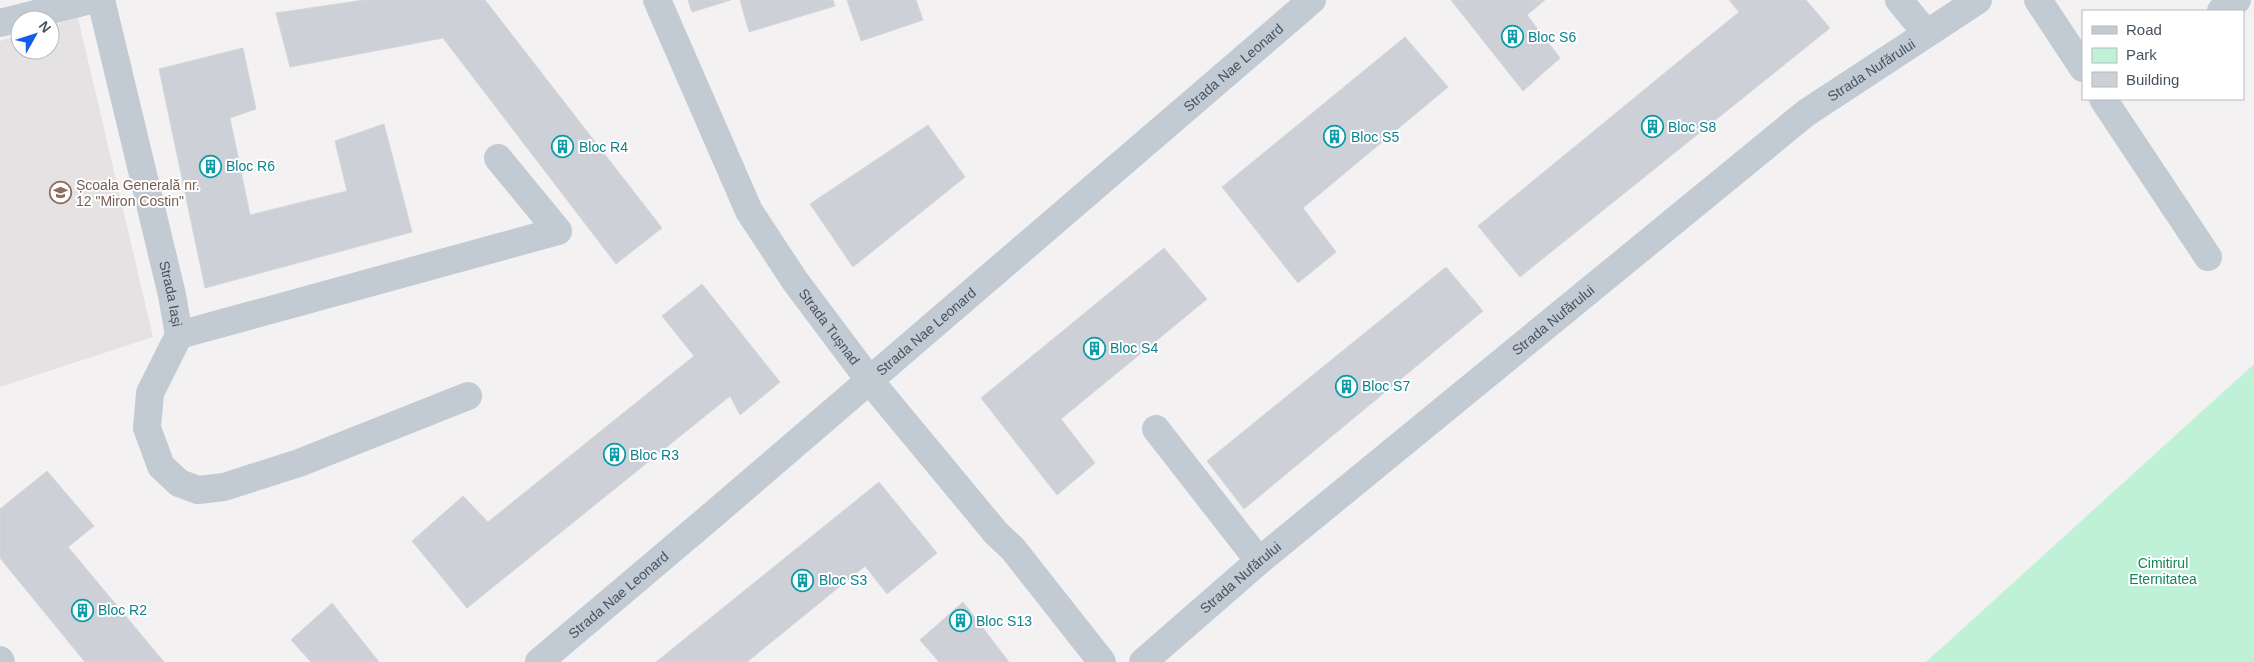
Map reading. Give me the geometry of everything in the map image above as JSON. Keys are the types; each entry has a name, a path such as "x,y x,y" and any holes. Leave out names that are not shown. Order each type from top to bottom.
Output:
{"street":[{"path":"0,23 91,0"},
{"name":"Strada Iași","path":"101,0 172,295 179,335 150,393 147,428 161,466 179,483 198,490 224,488 299,463 468,396"},
{"name":"Strada Tușnad","path":"657,0 748,211 795,281 870,381 996,533 1013,549 1102,662"},
{"name":"Strada Nae Leonard","path":"539,662 870,381 1312,0"},
{"path":"1899,0 1926,33"},
{"name":"Strada Nufărului","path":"1143,662 1259,561 1806,114 1978,0"},
{"path":"2038,0 2082,66"},
{"path":"2222,10 2237,0"},
{"path":"2104,100 2208,257"},
{"path":"179,335 558,231 498,158"},
{"path":"1156,429 1259,561"}],"shaded area":[{"name":"Școala Generală nr. 12 \"Miron Costin\"","path":"78,18 153,337 0,387 0,41 10,38 10,60 60,60 60,23"}],"green space":[{"name":"Cimitirul Eternitatea","path":"2254,364 2254,662 1926,662"}],"building":[{"name":"Bloc R4","path":"364,0 485,0 662,228 616,264 443,38 290,67 276,13"},
{"path":"688,0 731,0 692,12"},
{"path":"740,0 833,0 835,6 749,32"},
{"path":"847,0 916,0 923,20 861,41"},
{"name":"Bloc S6","path":"1451,0 1545,0 1527,15 1560,58 1523,91"},
{"name":"Bloc S8","path":"1729,0 1806,0 1830,28 1520,277 1478,226 1739,12"},
{"name":"Bloc S5","path":"1405,37 1448,87 1303,208 1336,252 1298,283 1222,187"},
{"name":"Bloc R6","path":"243,48 256,109 230,118 250,215 347,191 335,141 384,124 412,232 205,288 159,69"},
{"path":"928,125 965,177 853,267 810,204"},
{"name":"Bloc S4","path":"1164,248 1207,299 1061,419 1095,463 1057,495 981,398"},
{"name":"Bloc S7","path":"1446,267 1483,311 1244,509 1207,461"},
{"name":"Bloc R3","path":"702,284 780,382 740,415 730,396 467,608 412,541 463,496 488,522 694,356 662,316"},
{"name":"Bloc R2","path":"47,471 94,526 68,547 164,662 85,662 0,558 0,509"},
{"name":"Bloc S3","path":"879,482 937,553 887,594 865,566 747,662 656,662"},
{"name":"Bloc S13","path":"963,602 1009,662 939,662 920,640"},
{"path":"332,603 379,662 311,662 291,640"}],"place":[{"name":"Bloc S6","path":"1512,37"},
{"name":"Bloc S8","path":"1652,127"},
{"name":"Bloc S5","path":"1335,137"},
{"name":"Bloc R4","path":"563,147"},
{"name":"Bloc R6","path":"210,166"},
{"name":"Școala Generală nr. 12 \"Miron Costin\"","path":"60,193"},
{"name":"Bloc S4","path":"1094,348"},
{"name":"Bloc S7","path":"1346,386"},
{"name":"Bloc R3","path":"614,455"},
{"name":"Bloc S3","path":"803,580"},
{"name":"Bloc R2","path":"82,610"},
{"name":"Bloc S13","path":"960,621"}]}
